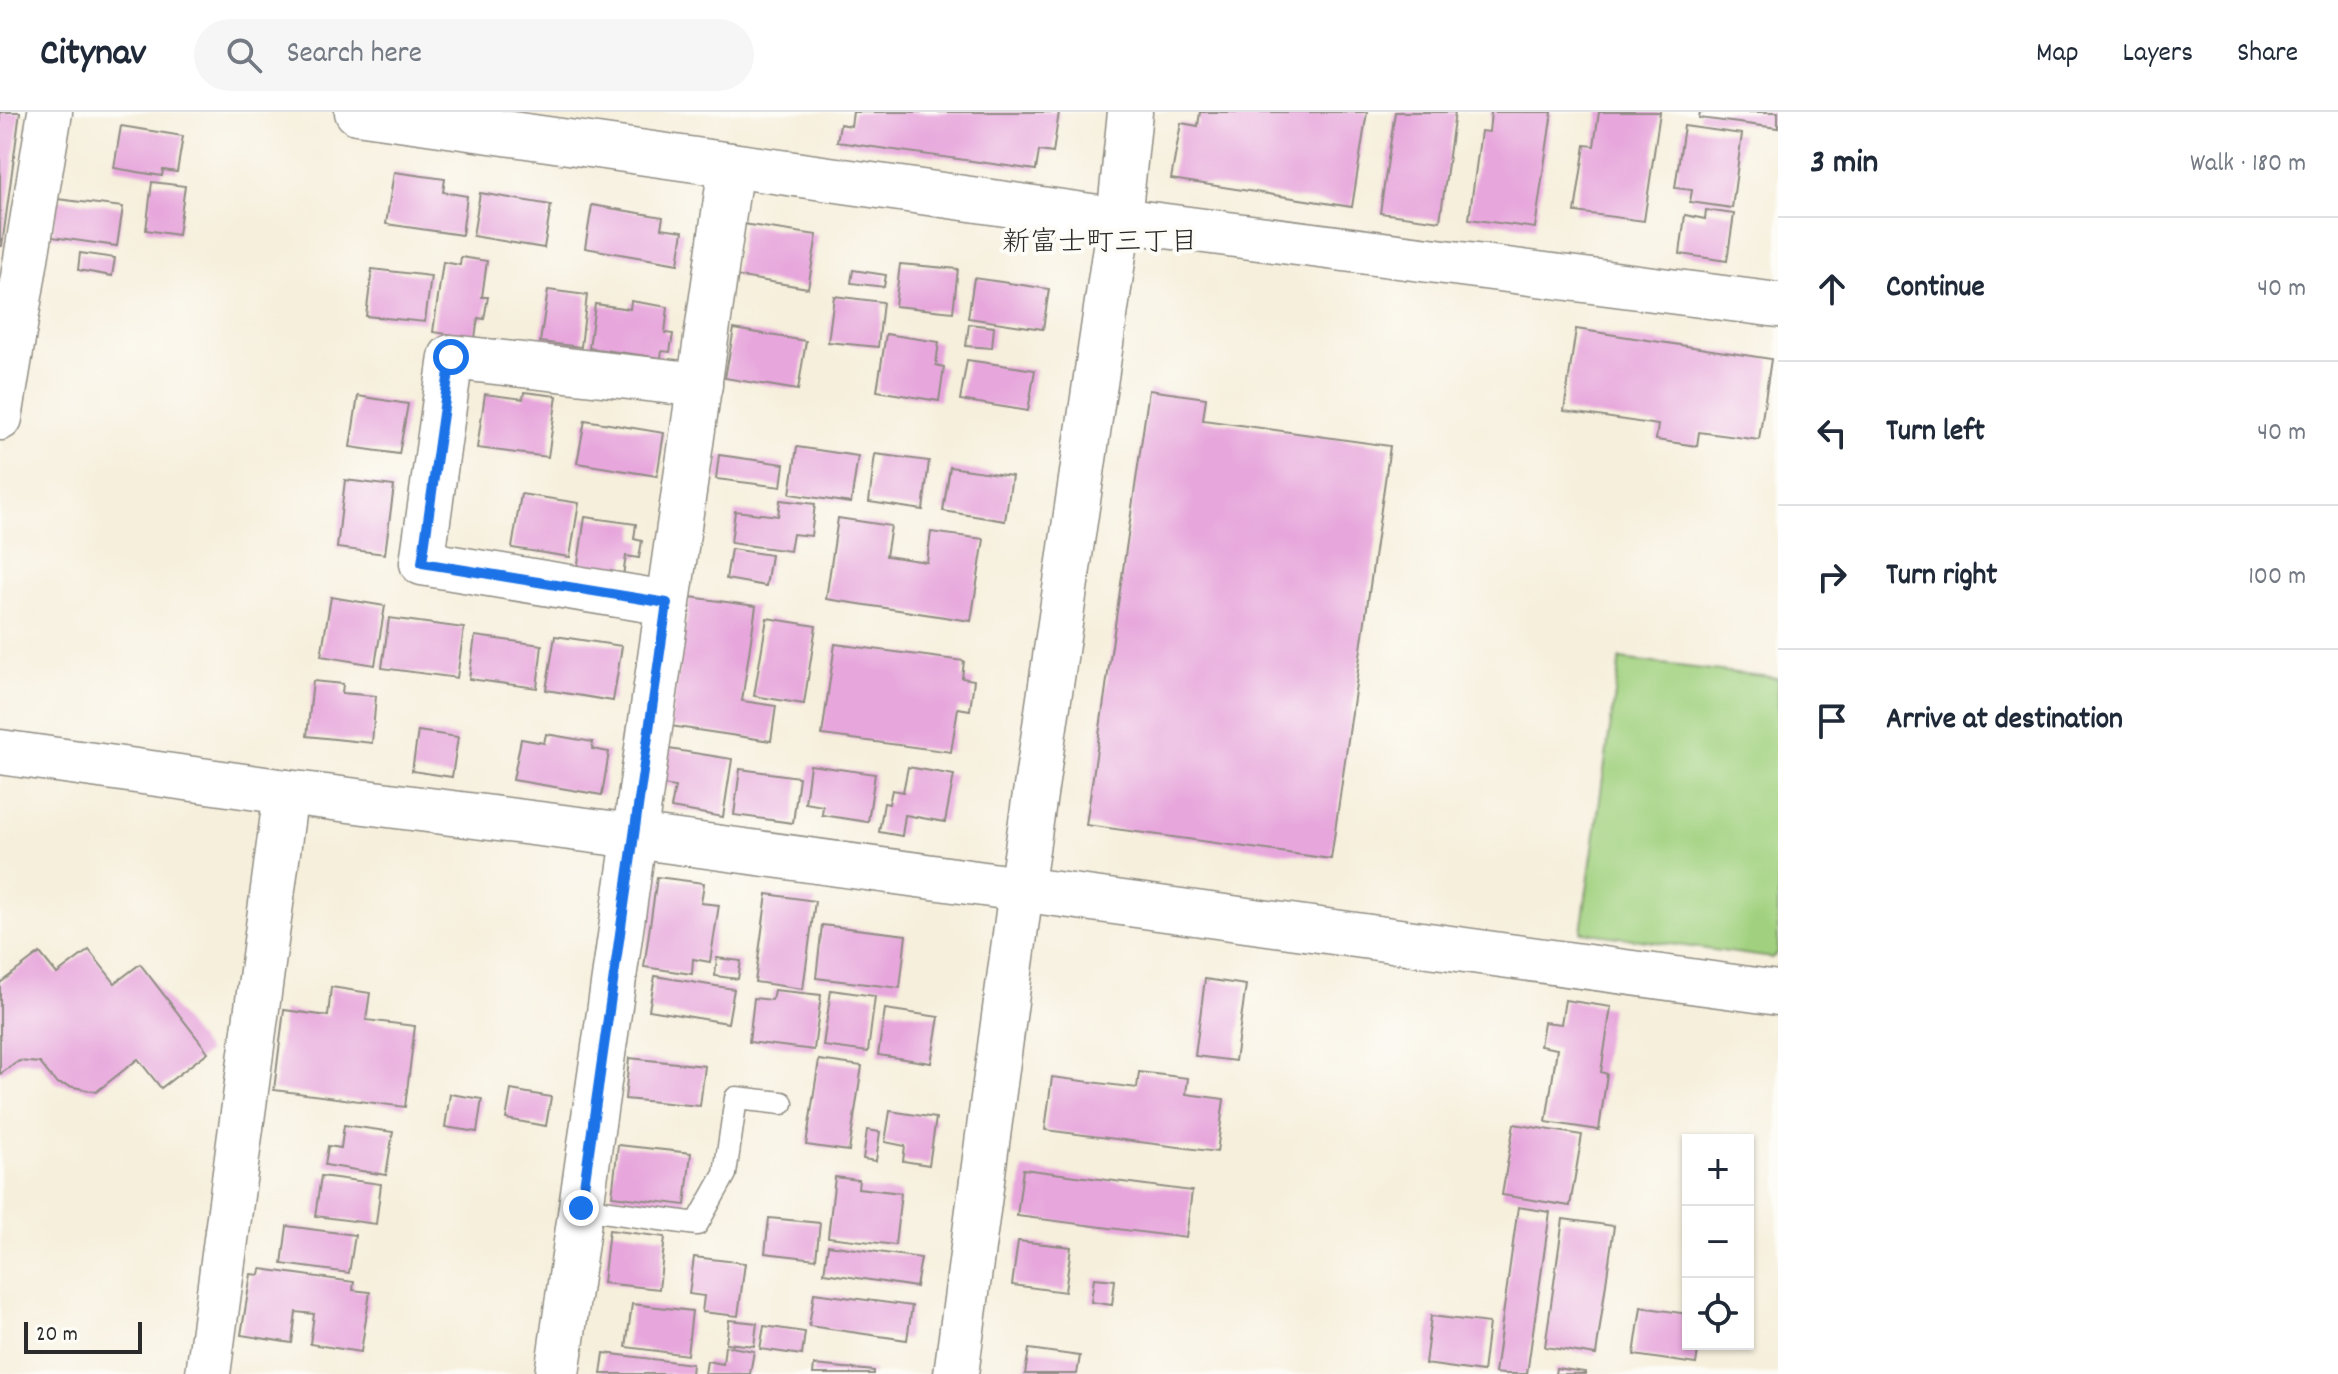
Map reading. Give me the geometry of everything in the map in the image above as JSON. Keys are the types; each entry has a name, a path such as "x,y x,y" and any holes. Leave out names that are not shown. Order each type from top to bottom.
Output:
{"street":[{"path":"1,405 50,112"},
{"path":"956,1374 1021,890 1119,220 1130,112"},
{"path":"380,114 1119,220 1778,305"},
{"path":"557,1374 731,165"},
{"path":"667,603 422,563 451,357 700,385"},
{"path":"0,752 1778,993"},
{"path":"208,1374 286,792"}],"lane":[{"path":"581,1208 697,1224 725,1174 736,1098 782,1103"}],"green space":[{"path":"1620,659 1778,678 1778,952 1772,958 1581,932"}],"building":[{"path":"0,112 20,112 2,246 0,246"},
{"path":"853,112 1059,112 1053,153 1039,151 1036,170 837,142 840,124 851,126"},
{"path":"1200,112 1367,112 1352,207 1171,179 1181,123 1198,126"},
{"path":"1395,112 1455,112 1440,221 1380,213"},
{"path":"1491,112 1552,112 1535,228 1469,219 1481,131 1489,132"},
{"path":"1599,112 1660,112 1644,221 1575,212 1585,145 1594,146"},
{"path":"1700,112 1778,112 1778,128 1699,118"},
{"path":"121,126 183,136 177,172 163,170 162,176 114,168"},
{"path":"1684,126 1742,134 1732,208 1690,202 1692,190 1675,188"},
{"path":"394,172 445,179 443,192 467,196 462,235 386,224"},
{"path":"152,182 185,186 178,235 146,230"},
{"path":"480,193 551,205 544,248 473,236"},
{"path":"57,199 123,207 117,246 52,237"},
{"path":"592,205 663,217 661,228 683,231 678,264 585,248"},
{"path":"1706,210 1734,214 1727,261 1680,254 1685,215 1705,219"},
{"path":"743,224 817,235 808,288 735,276"},
{"path":"80,253 115,258 112,276 78,270"},
{"path":"461,257 487,261 482,297 488,297 484,319 478,318 475,338 433,332 443,262 460,265"},
{"path":"900,264 958,269 953,312 895,306"},
{"path":"372,269 431,276 425,322 366,316"},
{"path":"853,270 886,275 884,287 851,283"},
{"path":"974,278 1049,289 1043,329 968,318"},
{"path":"548,290 587,295 581,347 540,342"},
{"path":"834,296 883,302 878,347 828,342"},
{"path":"631,301 668,307 665,333 673,334 670,352 662,351 661,358 589,348 595,304 630,309"},
{"path":"969,324 994,327 992,348 966,346"},
{"path":"734,329 806,341 798,390 725,378"},
{"path":"1576,329 1771,359 1759,440 1699,432 1697,446 1656,440 1658,425 1564,411"},
{"path":"886,334 939,342 936,365 944,367 939,401 877,391"},
{"path":"967,360 1035,370 1028,411 960,400"},
{"path":"1149,390 1206,398 1203,420 1390,446 1331,859 1086,825"},
{"path":"524,392 557,396 548,457 477,448 485,394 523,399"},
{"path":"358,396 408,404 399,454 350,447"},
{"path":"585,420 664,433 657,476 577,463"},
{"path":"797,447 858,456 851,503 790,494"},
{"path":"875,454 929,461 923,510 869,502"},
{"path":"719,455 784,464 781,487 716,479"},
{"path":"950,467 1012,476 1005,521 943,511"},
{"path":"345,480 394,486 385,554 337,548"},
{"path":"521,494 579,503 570,557 512,548"},
{"path":"780,500 815,504 811,536 793,534 790,551 731,543 735,511 778,516"},
{"path":"585,517 636,524 634,539 642,541 639,558 626,556 623,576 577,570"},
{"path":"838,518 891,526 886,556 927,562 931,532 984,539 971,621 826,599"},
{"path":"731,549 771,555 766,586 726,579"},
{"path":"331,597 385,606 375,665 321,656"},
{"path":"690,597 756,606 742,701 776,706 771,741 670,726"},
{"path":"389,618 464,628 457,678 382,668"},
{"path":"767,618 816,626 804,704 754,696"},
{"path":"475,636 542,645 537,688 469,679"},
{"path":"555,636 622,646 613,701 546,690"},
{"path":"835,644 964,661 962,678 974,680 970,710 958,708 951,752 822,735"},
{"path":"313,681 343,684 342,693 376,696 372,743 307,736"},
{"path":"418,731 458,737 452,777 412,771"},
{"path":"546,734 593,742 592,749 609,752 602,795 513,780 521,739 544,743"},
{"path":"669,749 732,759 723,817 671,808 675,787 663,785"},
{"path":"810,765 875,774 868,822 822,815 823,806 805,803"},
{"path":"908,767 954,775 945,822 905,815 902,836 879,832 884,803 889,804 892,790 903,792"},
{"path":"740,769 799,777 793,823 734,815"},
{"path":"657,877 704,883 701,903 719,905 710,962 693,959 692,974 644,967"},
{"path":"767,894 815,901 803,989 755,982"},
{"path":"822,925 906,935 900,988 816,978"},
{"path":"89,950 115,983 140,964 208,1052 161,1088 138,1059 96,1092 56,1083 40,1063 19,1061 0,1074 0,983 40,953 57,974"},
{"path":"717,958 741,961 738,979 715,976"},
{"path":"655,976 734,989 728,1023 649,1010"},
{"path":"1205,979 1246,985 1235,1061 1195,1056"},
{"path":"331,987 370,993 366,1020 415,1026 405,1107 274,1090 284,1010 328,1016"},
{"path":"774,990 821,995 814,1050 749,1042 754,998 772,1000"},
{"path":"831,990 875,996 868,1052 823,1046"},
{"path":"1565,1000 1611,1007 1601,1072 1607,1074 1599,1130 1546,1122 1557,1049 1540,1046 1544,1022 1561,1024"},
{"path":"885,1009 939,1017 931,1063 878,1055"},
{"path":"629,1058 705,1066 700,1106 625,1099"},
{"path":"819,1060 862,1066 849,1151 806,1145"},
{"path":"1139,1072 1188,1078 1186,1094 1224,1099 1217,1152 1045,1130 1052,1077 1137,1088"},
{"path":"511,1090 551,1097 546,1126 506,1119"},
{"path":"450,1094 482,1099 477,1132 445,1127"},
{"path":"890,1111 936,1118 929,1165 903,1161 905,1146 885,1142"},
{"path":"1514,1124 1582,1135 1570,1206 1502,1195"},
{"path":"344,1125 393,1132 386,1175 325,1165 328,1146 341,1148"},
{"path":"867,1130 880,1132 876,1161 863,1159"},
{"path":"618,1145 691,1153 685,1205 612,1196"},
{"path":"1023,1169 1192,1191 1186,1238 1017,1216"},
{"path":"321,1176 381,1184 376,1224 315,1216"},
{"path":"835,1177 859,1180 858,1188 901,1193 895,1245 828,1237"},
{"path":"1518,1207 1550,1212 1527,1374 1495,1373"},
{"path":"769,1218 820,1223 816,1259 765,1253"},
{"path":"1563,1219 1614,1226 1596,1355 1545,1347"},
{"path":"287,1226 355,1235 349,1273 282,1264"},
{"path":"609,1230 665,1237 659,1289 603,1283"},
{"path":"1018,1241 1071,1247 1065,1292 1012,1285"},
{"path":"828,1245 921,1258 916,1287 824,1273"},
{"path":"694,1257 745,1263 738,1316 702,1312 704,1296 689,1294"},
{"path":"261,1269 354,1282 353,1290 370,1292 361,1352 310,1344 314,1314 296,1312 292,1343 241,1335 251,1274 260,1275"},
{"path":"1094,1278 1115,1280 1112,1305 1091,1302"},
{"path":"814,1293 912,1306 907,1340 809,1326"},
{"path":"632,1304 692,1311 687,1355 626,1347"},
{"path":"1641,1307 1682,1313 1682,1350 1698,1350 1696,1364 1634,1355"},
{"path":"1431,1316 1489,1323 1483,1372 1425,1364"},
{"path":"729,1320 757,1323 754,1346 726,1343"},
{"path":"764,1326 805,1332 802,1355 760,1349"},
{"path":"725,1346 754,1351 750,1374 705,1374 707,1361 723,1364"},
{"path":"1029,1349 1080,1356 1077,1374 1025,1374"},
{"path":"604,1353 692,1364 691,1374 601,1374"},
{"path":"814,1365 874,1371 874,1374 813,1374"},
{"path":"1556,1368 1585,1372 1585,1374 1555,1374"}],"district":[{"name":"新富士町三丁目","path":"1100,240"}],"route":[{"path":"451,357 422,563 667,603 581,1208"}]}
